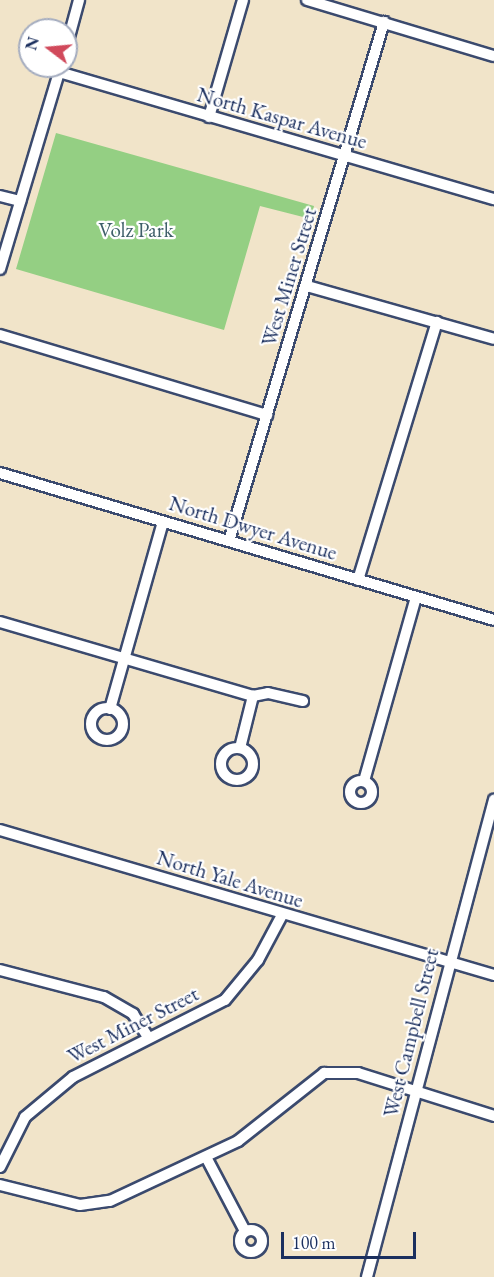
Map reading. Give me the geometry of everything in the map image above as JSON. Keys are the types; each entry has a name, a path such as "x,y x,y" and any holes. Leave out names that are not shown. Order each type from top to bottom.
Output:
{"street":[{"path":"74,18 79,0"},
{"path":"209,117 243,0"},
{"path":"307,0 494,56"},
{"name":"West Miner Street","path":"229,541 346,157 384,22"},
{"name":"North Kaspar Avenue","path":"78,75 209,117 494,199"},
{"path":"0,269 57,78"},
{"path":"0,196 20,201"},
{"path":"307,286 494,339"},
{"path":"358,580 436,322"},
{"path":"0,335 267,415"},
{"name":"North Dwyer Avenue","path":"0,473 494,620"},
{"path":"110,709 163,522"},
{"path":"364,781 416,597"},
{"path":"0,622 125,656 253,696 268,693 303,701"},
{"path":"240,748 253,696"},
{"name":"West Campbell Street","path":"367,1277 449,962 489,840 494,800"},
{"name":"North Yale Avenue","path":"0,831 494,975"},
{"name":"West Miner Street","path":"0,1167 26,1117 47,1096 73,1077 225,1000 258,960 282,915"},
{"path":"0,970 114,1002 133,1014 148,1037"},
{"path":"0,1185 80,1204 110,1201 238,1141 324,1073 358,1073 494,1116"},
{"path":"206,1157 245,1231"}],"green space":[{"name":"Volz Park","path":"56,133 314,206 311,219 260,206 224,330 16,269"}]}
